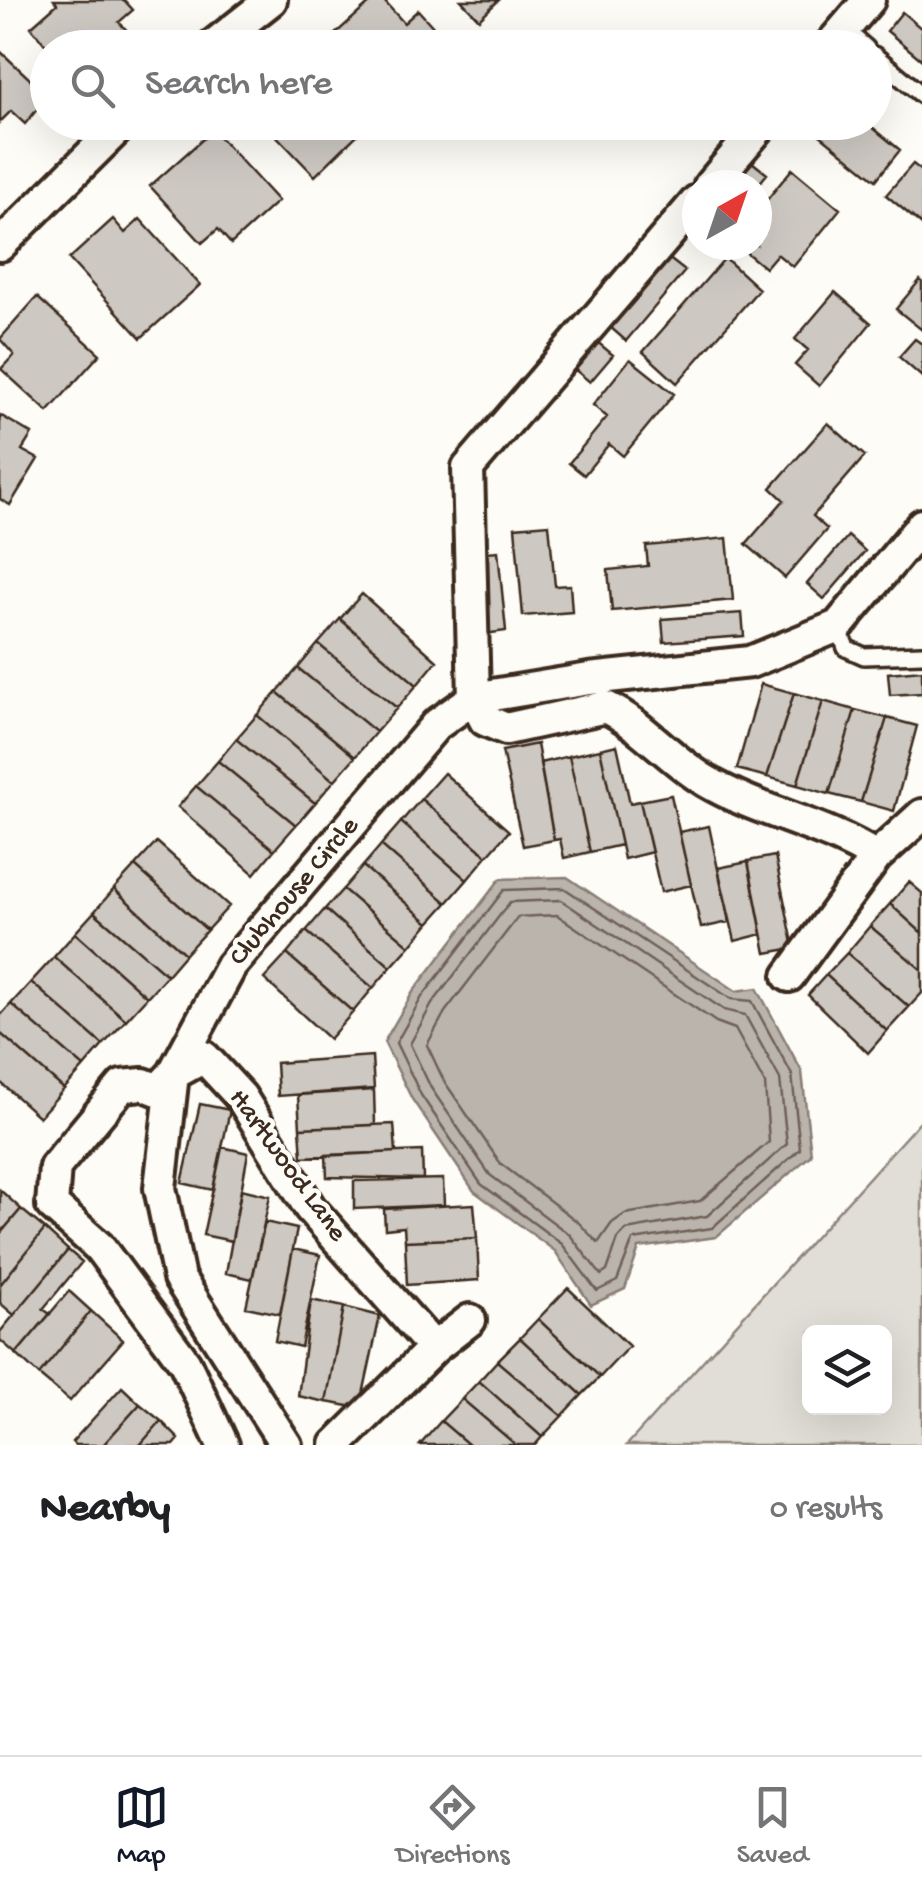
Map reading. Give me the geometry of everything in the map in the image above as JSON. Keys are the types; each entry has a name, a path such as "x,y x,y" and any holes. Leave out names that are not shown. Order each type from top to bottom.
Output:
{"street":[{"path":"233,30 271,0"},
{"path":"852,30 869,0"},
{"path":"0,245 106,140"},
{"path":"723,170 749,140"},
{"path":"682,218 468,468 474,698 485,720 506,729 606,707 705,781 793,820 840,834 876,857"},
{"name":"Clubhouse Circle","path":"286,1445 179,1278 160,1188 172,1074 231,966 436,726 474,698 589,679 750,662 838,626 922,525"},
{"path":"790,976 876,857 922,815"},
{"name":"Hartwood Lane","path":"172,1074 204,1056 240,1097 310,1208 434,1348"},
{"path":"172,1074 158,1090 143,1084 122,1086 55,1167 52,1205 99,1246 185,1362 222,1443"},
{"path":"336,1445 434,1348 470,1320"}],"lane":[{"path":"892,70 922,95"},
{"path":"838,626 846,648 864,656 922,654"}],"shaded area":[{"path":"922,1119 922,1445 627,1445"}],"water":[{"path":"567,877 736,991 757,988 802,1072 811,1155 716,1237 639,1248 625,1289 591,1305 555,1251 474,1191 412,1099 384,1042 413,992 500,879"}],"building":[{"path":"54,0 124,0 133,10 119,22 126,30 33,30 31,27 57,4"},
{"path":"373,0 383,0 404,23 418,10 436,30 339,30"},
{"path":"461,0 499,0 479,19"},
{"path":"902,12 922,29 922,60 892,35 892,30 888,30"},
{"path":"0,51 30,79 30,118 25,124 11,111 0,122"},
{"path":"202,140 222,140 278,201 231,244 218,229 202,243 150,186"},
{"path":"280,140 352,140 315,176"},
{"path":"826,140 888,140 900,150 876,180"},
{"path":"747,158 762,170 738,170"},
{"path":"913,164 922,171 922,225 886,195"},
{"path":"792,169 840,209 793,267 777,254 772,260 772,194"},
{"path":"113,219 125,233 140,219 200,285 141,338 69,259"},
{"path":"667,257 685,271 626,341 609,326"},
{"path":"723,260 759,289 677,383 643,352"},
{"path":"755,260 772,260 765,268"},
{"path":"922,282 922,330 896,309"},
{"path":"835,292 871,323 819,386 795,365 808,350 795,339"},
{"path":"37,297 100,354 48,412 1,369 14,355 0,339"},
{"path":"915,339 922,344 922,377 899,357"},
{"path":"596,341 613,355 590,382 573,368"},
{"path":"630,359 674,394 623,456 609,444 584,475 569,463 607,417 593,405"},
{"path":"0,415 32,434 22,450 38,459 10,505 0,499"},
{"path":"828,423 865,456 813,516 827,529 785,578 746,544 784,500 771,488"},
{"path":"549,524 555,586 570,585 572,612 523,616 515,527"},
{"path":"848,536 865,551 824,599 807,584"},
{"path":"727,538 733,600 612,611 608,570 648,566 646,546"},
{"path":"498,551 506,631 484,634 475,553"},
{"path":"362,594 437,661 417,685 340,619"},
{"path":"742,613 744,636 664,642 662,619"},
{"path":"340,619 417,685 397,708 318,644"},
{"path":"318,644 397,708 376,732 298,668"},
{"path":"298,668 376,732 355,757 277,692"},
{"path":"922,670 922,693 890,695 888,673"},
{"path":"761,684 794,693 767,777 737,769"},
{"path":"277,692 355,757 334,781 257,715"},
{"path":"794,693 823,701 797,785 767,777"},
{"path":"823,701 855,710 829,794 797,785"},
{"path":"855,710 887,718 861,802 829,794"},
{"path":"257,715 334,781 315,803 236,739"},
{"path":"887,718 917,726 894,811 861,802"},
{"path":"236,739 315,803 296,825 218,761"},
{"path":"537,744 554,840 523,846 502,751"},
{"path":"617,745 630,803 640,801 652,852 624,859 600,749"},
{"path":"600,749 621,845 590,852 569,756"},
{"path":"569,756 590,852 564,858 560,839 554,840 540,763"},
{"path":"218,761 296,825 274,850 196,786"},
{"path":"444,773 509,831 487,856 421,799"},
{"path":"196,786 274,850 254,874 178,807"},
{"path":"671,795 691,885 661,892 640,801"},
{"path":"421,799 487,856 467,880 401,822"},
{"path":"401,822 467,880 447,903 381,845"},
{"path":"709,826 729,922 701,928 679,832"},
{"path":"157,842 229,906 207,930 135,866"},
{"path":"381,845 447,903 429,923 363,866"},
{"path":"775,856 794,948 766,953 748,861"},
{"path":"748,862 762,934 735,941 718,868"},
{"path":"135,866 207,930 185,954 114,889"},
{"path":"363,866 429,923 410,946 343,889"},
{"path":"909,882 922,893 922,933 890,904"},
{"path":"114,889 185,954 167,975 94,912"},
{"path":"343,889 410,946 391,967 325,909"},
{"path":"890,904 922,933 922,970 870,926"},
{"path":"325,909 391,967 373,988 306,931"},
{"path":"94,912 167,975 147,997 75,933"},
{"path":"870,926 922,970 922,993 909,1007 847,953"},
{"path":"306,931 373,988 353,1012 287,954"},
{"path":"75,933 147,997 126,1020 54,957"},
{"path":"847,953 909,1007 887,1031 826,975"},
{"path":"287,954 353,1012 329,1039 264,979"},
{"path":"54,957 126,1020 103,1045 31,982"},
{"path":"826,975 887,1031 868,1053 808,995"},
{"path":"31,982 103,1045 84,1067 11,1004"},
{"path":"11,1004 84,1067 64,1089 0,1033 0,1016"},
{"path":"0,1033 64,1089 39,1117 0,1082"},
{"path":"372,1056 374,1089 278,1096 276,1063"},
{"path":"374,1090 375,1125 300,1128 298,1095"},
{"path":"200,1104 230,1110 213,1190 182,1183"},
{"path":"394,1124 396,1152 302,1157 300,1128"},
{"path":"222,1147 248,1153 232,1241 203,1235"},
{"path":"422,1151 423,1179 327,1177 326,1155"},
{"path":"443,1179 444,1205 354,1209 354,1181"},
{"path":"241,1189 270,1196 252,1279 226,1273"},
{"path":"0,1190 21,1209 0,1234"},
{"path":"474,1204 477,1238 405,1241 404,1227 385,1229 384,1209"},
{"path":"21,1209 45,1229 0,1285 0,1234"},
{"path":"265,1222 297,1229 280,1314 246,1307"},
{"path":"45,1229 68,1250 14,1315 0,1303 0,1285"},
{"path":"477,1238 479,1280 407,1285 405,1241"},
{"path":"293,1249 320,1255 301,1347 275,1341"},
{"path":"68,1250 82,1262 43,1309 50,1314 16,1354 0,1340 0,1332"},
{"path":"568,1288 629,1346 600,1377 538,1319"},
{"path":"69,1291 91,1311 39,1375 16,1354"},
{"path":"311,1300 344,1307 326,1402 298,1396"},
{"path":"344,1307 380,1316 360,1408 326,1402"},
{"path":"91,1311 123,1340 70,1401 39,1375"},
{"path":"538,1319 600,1377 582,1395 520,1338"},
{"path":"520,1338 582,1395 562,1416 497,1361"},
{"path":"497,1361 562,1416 542,1437 479,1381"},
{"path":"479,1381 542,1437 535,1445 516,1445 462,1399"},
{"path":"122,1387 140,1404 103,1445 75,1445 72,1442"},
{"path":"462,1399 516,1445 469,1445 441,1421"},
{"path":"140,1404 161,1421 140,1445 103,1445"},
{"path":"161,1421 179,1439 174,1445 140,1445"},
{"path":"441,1421 469,1445 420,1445"}]}
